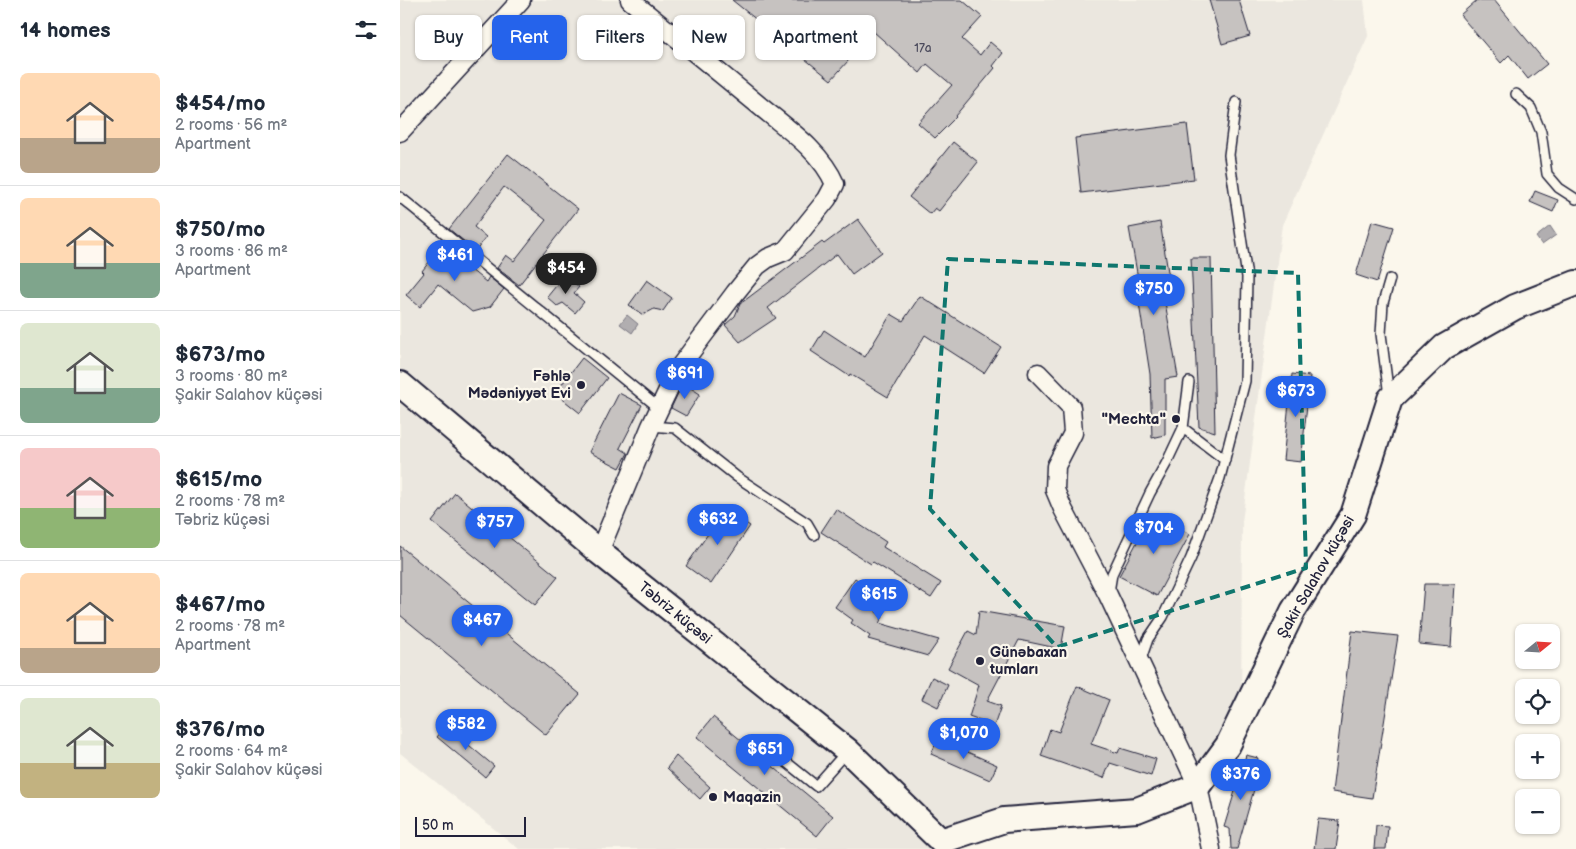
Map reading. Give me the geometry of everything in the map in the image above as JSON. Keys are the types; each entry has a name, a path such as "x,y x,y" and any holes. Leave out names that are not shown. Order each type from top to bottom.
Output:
{"street":[{"path":"400,132 521,0"},
{"path":"599,552 651,426 678,369 757,266 768,258 785,251 827,199 835,184 830,171 803,143 630,0"},
{"name":"Şakir Salahov küçəsi","path":"1198,786 1228,745 1293,611 1353,515 1390,399 1444,347 1515,307 1576,283"},
{"path":"1038,373 1071,407 1073,433 1056,466 1055,490 1108,595 1198,786 1211,849"},
{"name":"Təbriz küçəsi","path":"400,384 599,552 848,751 941,845"},
{"path":"941,845 1004,820 1137,810 1198,786"}],"lane":[{"path":"1516,94 1531,108 1541,132 1547,174 1559,188 1576,199"},
{"path":"1140,662 1148,639 1163,617 1191,558 1220,478 1244,381 1247,277 1229,155 1236,102"},
{"path":"400,197 659,408"},
{"path":"1390,279 1383,303 1381,334 1390,399"},
{"path":"1108,595 1112,574 1150,492 1183,428 1189,382"},
{"path":"651,426 675,428 737,477 807,523 814,536"},
{"path":"1183,428 1225,460"},
{"path":"785,761 816,786 848,751"}],"highlighted area":[{"path":"948,259 1298,273 1306,568 1057,647 930,509"}],"shaded area":[{"path":"400,0 1364,0 1368,36 1282,225 1242,522 1241,741 1149,797 946,829 942,849 519,849 400,753"},
{"path":"1550,226 1556,235 1542,245 1536,237"},
{"path":"627,315 638,324 632,333 620,324"}],"building":[{"path":"732,0 962,0 982,17 962,39 980,55 990,42 1003,53 993,66 995,68 956,117 935,138 918,123 952,85 927,64 920,73 876,34 876,15 755,15 755,19"},
{"path":"1209,0 1239,0 1250,36 1222,44"},
{"path":"1477,0 1494,0 1547,64 1528,79 1509,55 1501,63 1460,15"},
{"path":"806,60 849,60 831,80"},
{"path":"1187,124 1194,179 1081,193 1075,138"},
{"path":"953,142 978,162 939,211 935,208 930,214 909,197"},
{"path":"508,154 578,209 519,285 497,268 506,255 514,261 546,220 504,187 474,227 486,237 476,251 449,229"},
{"path":"1535,191 1558,200 1553,212 1530,202"},
{"path":"858,219 882,252 852,274 837,254 768,308 776,318 740,342 725,325 735,316 740,304 822,242 824,244"},
{"path":"1372,221 1394,227 1377,282 1356,275"},
{"path":"1160,222 1169,278 1161,279 1178,377 1165,379 1165,435 1152,438 1150,374 1136,284 1139,284 1129,228"},
{"path":"445,242 468,261 465,265 486,282 489,277 504,289 490,307 472,312 438,284 420,307 406,295"},
{"path":"1191,258 1211,258 1215,432 1199,427"},
{"path":"565,275 579,287 574,293 584,302 575,313 563,303 557,306 547,297"},
{"path":"647,280 672,298 663,311 654,309 643,315 629,305"},
{"path":"920,296 1001,347 984,373 925,335 888,397 850,374 849,376 811,351 824,330 865,357 891,314 903,321"},
{"name":"Fəhlə Mədəniyyət Evi","path":"582,358 607,378 580,413 555,393"},
{"path":"1292,374 1310,376 1301,462 1283,460"},
{"path":"683,383 700,394 686,416 671,408"},
{"path":"619,393 642,405 620,448 628,453 620,468 589,452"},
{"path":"455,493 558,577 535,605 432,522"},
{"path":"725,509 750,526 711,584 686,566"},
{"path":"836,509 886,542 883,547 941,583 931,598 873,562 871,564 821,532"},
{"path":"1152,514 1190,534 1157,596 1119,576"},
{"path":"400,546 580,694 546,735 400,615"},
{"path":"855,578 885,599 876,612 883,617 879,623 939,640 928,656 868,639 870,636 851,623 853,620 835,607"},
{"path":"1424,584 1455,584 1451,647 1419,644"},
{"path":"979,611 1065,626 1061,649 1019,640 987,701 1001,706 994,726 969,717 979,685 948,668 968,631 976,635"},
{"path":"1352,631 1398,636 1372,798 1332,792"},
{"path":"932,677 948,685 938,707 922,699"},
{"path":"1077,686 1109,700 1091,744 1118,753 1120,748 1156,759 1151,776 1110,763 1104,778 1041,756 1050,729 1059,732"},
{"path":"713,717 833,816 817,836 697,737"},
{"path":"446,726 494,766 485,777 437,737"},
{"path":"938,739 997,765 990,780 931,754"},
{"path":"1246,755 1258,758 1251,784 1255,786 1237,849 1231,849 1230,829 1224,827"},
{"path":"676,756 710,787 700,799 667,768"},
{"path":"1318,819 1340,821 1336,849 1314,849"},
{"path":"1376,825 1388,826 1386,849 1374,849"}],"place":[{"name":"Fəhlə Mədəniyyət Evi","path":"581,385"},
{"name":"\"Mechta\"","path":"1176,419"},
{"name":"Günəbaxan tumları","path":"980,661"},
{"name":"Maqazin","path":"713,797"}]}
